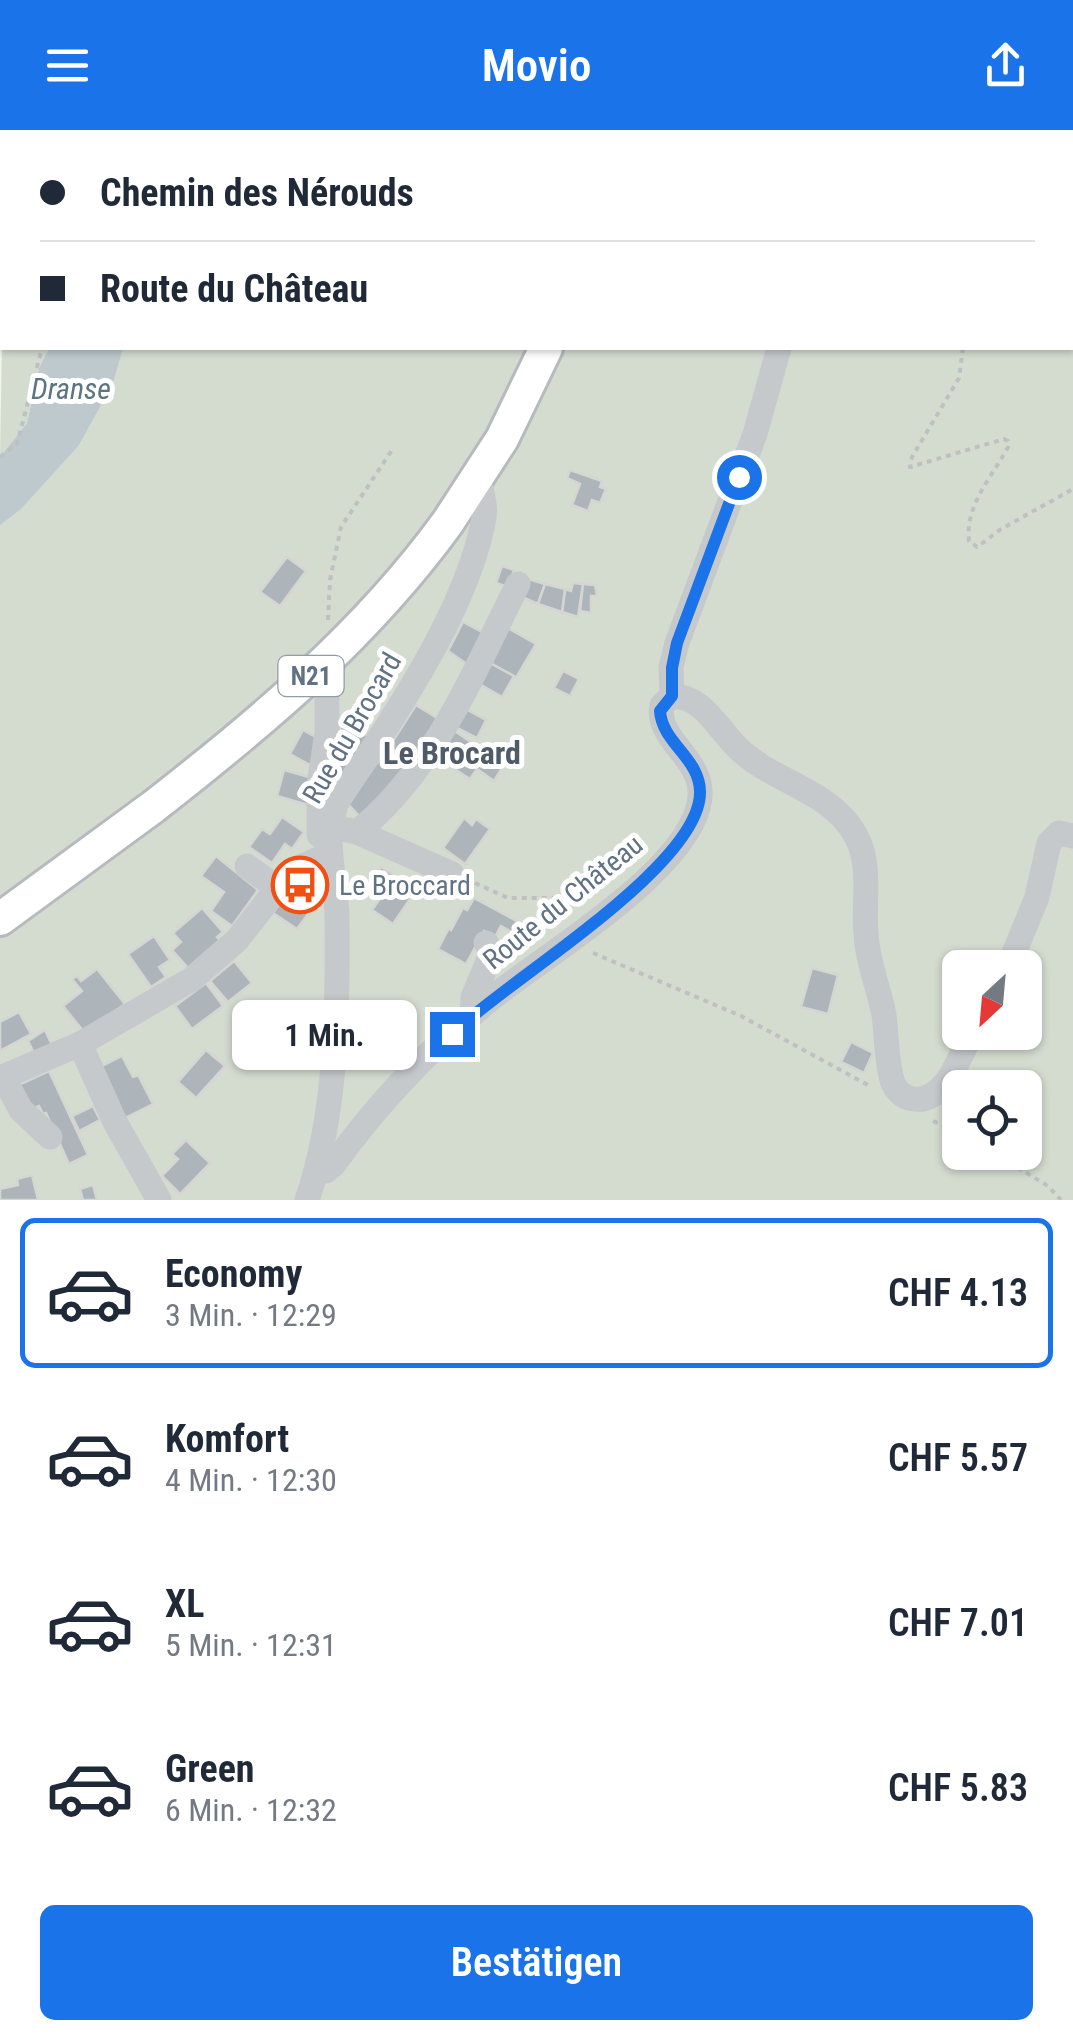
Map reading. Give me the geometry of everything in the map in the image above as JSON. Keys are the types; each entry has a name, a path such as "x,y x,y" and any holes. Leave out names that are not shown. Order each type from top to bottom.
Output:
{"main road":[{"name":"N21","path":"0,919 137,820 282,702 368,621 448,522 478,478 516,415 545,350"}],"street":[{"path":"777,350 755,434 677,643 672,696 702,707 752,761 822,801 854,832 865,865 867,947 883,1009 892,1079 900,1093 915,1099 936,1094 963,1050"},
{"name":"Rue du Brocard","path":"330,854 329,826 337,802 434,646 468,572 484,520 478,478"},
{"path":"357,832 395,797 431,745 518,584"},
{"path":"307,1200 328,1101 333,1038 337,917 330,854 320,846 318,830 319,785 328,733 327,640"},
{"name":"Route du Château","path":"316,1172 334,1164 373,1113 472,1015 649,876 673,850 697,812 700,791 696,773 661,719 662,706 672,696"},
{"path":"329,826 357,832 452,874"},
{"path":"1015,950 1037,898 1049,843 1058,833 1073,836"},
{"path":"50,1137 20,1110 2,1078 80,1044 192,979 236,940 292,871 330,854"},
{"path":"248,866 276,888"},
{"path":"472,1015 472,997 492,952 486,943"},
{"path":"80,1044 115,1122 159,1200"}],"path":[{"path":"0,456 16,444 41,350"},
{"path":"964,350 959,378 912,457 910,467 1008,441 972,512 970,541 978,548 1001,529 1073,488"},
{"path":"327,640 330,580 341,527 392,450"},
{"path":"452,874 508,898 568,898 572,912 567,942 741,1016 873,1088"},
{"path":"922,1115 942,1125"},
{"path":"1022,1170 1048,1186 1061,1200"}],"shaded area":[{"path":"2,350 48,350 39,368 27,423 0,457"},
{"path":"86,350 1073,350 1073,1200 0,1200 0,487"}],"water":[{"name":"Dranse","path":"48,350 122,350 113,383 79,445 21,509 0,525 0,457 27,423 39,368"}],"building":[{"path":"570,470 602,481 600,487 606,489 600,503 592,500 588,511 572,505 580,484 567,478"},
{"path":"287,557 306,571 280,606 260,592"},
{"path":"502,566 514,570 508,587 496,583"},
{"path":"528,579 545,584 538,604 522,597"},
{"path":"573,583 583,584 578,617 562,612 565,589 571,591"},
{"path":"545,584 565,589 562,612 538,604"},
{"path":"583,584 595,585 597,596 591,596 591,613 580,611"},
{"path":"463,622 488,635 471,667 448,651"},
{"path":"506,627 536,644 516,678 487,661"},
{"path":"488,662 514,676 502,697 476,682"},
{"path":"563,671 579,679 570,696 554,688"},
{"path":"416,705 437,718 415,763 389,747"},
{"path":"462,707 486,720 477,738 452,725"},
{"path":"343,723 368,736 354,765 328,752"},
{"path":"449,727 504,765 494,781 477,769 470,779 431,754"},
{"path":"303,730 323,741 310,765 290,754"},
{"path":"328,752 349,763 335,789 322,783"},
{"path":"386,752 409,769 364,821 346,802"},
{"path":"284,770 316,779 308,805 277,796"},
{"path":"282,817 304,832 292,849 285,844 272,863 249,847 262,829 270,834"},
{"path":"464,818 472,825 476,819 490,829 465,864 443,848"},
{"path":"216,856 258,890 232,926 211,911 224,892 201,876"},
{"path":"381,867 397,877 392,883 412,896 393,924 372,910 381,897 367,887"},
{"path":"420,876 427,880 421,889 414,885"},
{"path":"293,885 323,901 320,905 316,903 297,929 273,913"},
{"path":"474,898 526,926 520,937 501,926 495,937 484,931 466,964 438,949 463,908 467,910"},
{"path":"202,908 223,932 217,937 220,940 188,968 172,950 181,942 173,933"},
{"path":"154,936 170,960 159,967 166,977 151,987 128,954"},
{"path":"234,961 252,983 228,1002 210,981"},
{"path":"812,968 838,975 828,1014 801,1007"},
{"path":"97,969 125,1004 84,1032 63,1006 82,991 72,979 77,976 81,981"},
{"path":"206,983 223,1006 192,1029 175,1006"},
{"path":"389,1006 415,1024 395,1053 368,1035"},
{"path":"19,1012 31,1034 0,1051 0,1022"},
{"path":"45,1030 52,1045 34,1053 28,1041"},
{"path":"851,1042 873,1053 864,1073 841,1062"},
{"path":"206,1050 225,1066 196,1098 178,1082"},
{"path":"122,1056 133,1077 138,1075 153,1104 125,1118 96,1069"},
{"path":"49,1071 88,1155 69,1164 46,1113 39,1106 27,1111 16,1086"},
{"path":"93,1106 100,1120 79,1131 72,1116"},
{"path":"186,1140 210,1163 180,1194 162,1176 178,1159 172,1154"},
{"path":"32,1175 38,1200 0,1200 0,1189 18,1185 17,1179"},
{"path":"93,1185 97,1200 83,1200 80,1189"}],"place":[{"name":"Le Broccard","path":"300,885"}],"district":[{"name":"Le Brocard","path":"452,753"}],"route":[{"path":"452,1034 492,998 642,882 666,859 694,818 700,798 698,779 664,726 660,711 672,696 672,668 681,629 739,477"}]}
